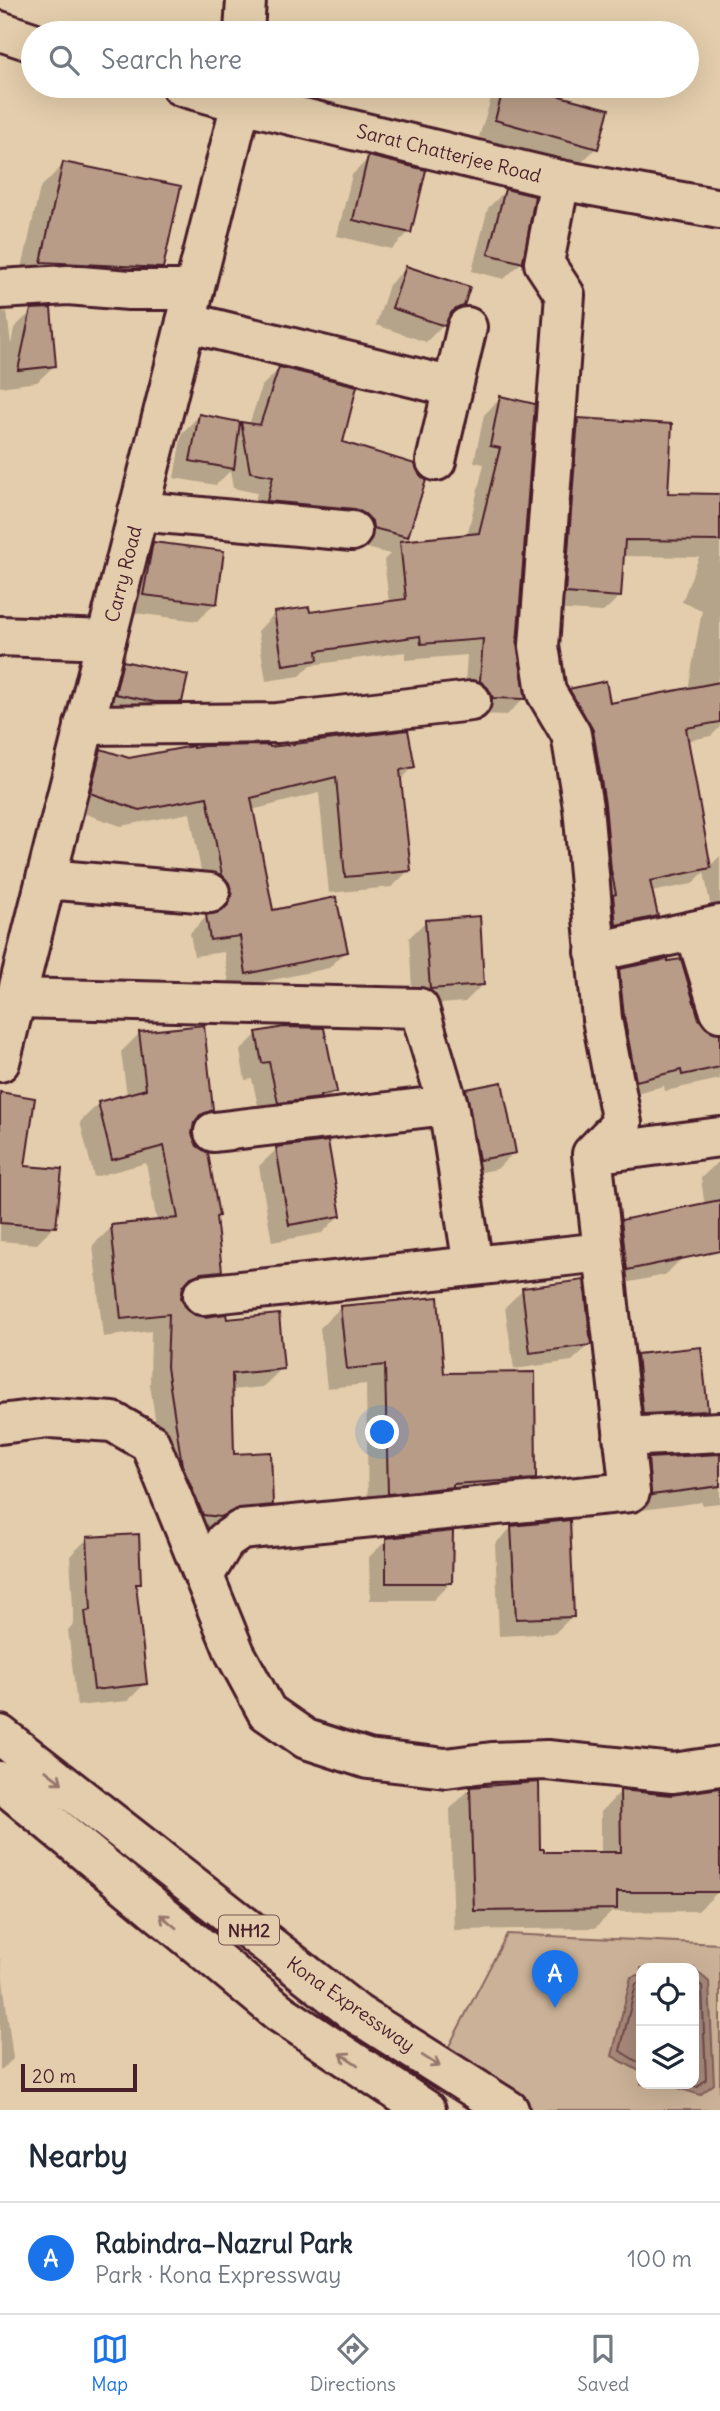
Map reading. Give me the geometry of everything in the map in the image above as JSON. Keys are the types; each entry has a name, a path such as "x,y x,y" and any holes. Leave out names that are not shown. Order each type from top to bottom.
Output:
{"main road":[{"path":"245,21 246,0"},
{"path":"0,31 21,38"},
{"name":"Carry Road","path":"0,1062 240,98"},
{"name":"Sarat Chatterjee Road","path":"252,98 560,180 720,209"},
{"path":"560,180 544,263 565,295 539,646 546,691 571,734 583,807 602,1019 622,1123 592,1154"},
{"path":"0,289 68,285 129,290 190,306 453,387"},
{"path":"436,461 467,327"},
{"path":"138,511 352,531"},
{"path":"0,636 106,640"},
{"path":"85,725 277,723 471,701"},
{"path":"46,879 210,893"},
{"path":"595,952 708,928 720,1012"},
{"path":"16,998 419,1007 448,1105 473,1266"},
{"path":"214,1132 448,1105"},
{"path":"592,1154 720,1137"},
{"path":"204,1576 225,1541 241,1530 630,1492 592,1154"},
{"path":"203,1295 603,1252"},
{"path":"0,1424 49,1418 113,1422 150,1443 236,1653 267,1712 306,1739 368,1759 446,1768 492,1762 547,1760 673,1773 720,1766"},
{"path":"623,1437 720,1432"},
{"name":"Kona Expressway","path":"0,1735 357,2014 509,2110"},
{"name":"NH12","path":"0,1781 280,2013 426,2110"}],"shaded area":[{"path":"507,1934 720,1944 720,2110 516,2110 482,2088 448,2048"}],"water":[{"path":"699,1973 709,1982 714,2084 700,2095 681,2089 699,2089"},
{"path":"636,1976 636,2069 612,2056 631,1977"}],"building":[{"path":"501,98 567,98 609,109 598,149 495,120"},
{"path":"368,156 426,170 411,233 353,220"},
{"path":"63,162 181,186 163,268 41,262"},
{"path":"505,189 535,196 523,263 488,254"},
{"path":"406,266 470,287 464,306 452,312 445,326 392,308"},
{"path":"51,308 56,366 18,370 31,309"},
{"path":"279,367 357,386 343,442 415,464 426,480 408,537 373,528 372,521 355,509 267,501 273,476 250,472 241,422 260,425"},
{"path":"500,396 535,404 517,644 526,699 493,698 488,688 480,681 483,639 421,644 420,636 317,651 318,660 283,665 274,612 309,607 310,612 406,599 400,541 479,533 500,448 490,446"},
{"path":"199,414 240,422 234,469 190,461"},
{"path":"578,418 672,424 668,493 720,494 720,541 625,540 621,597 565,593"},
{"path":"153,542 224,551 217,604 143,595"},
{"path":"123,661 188,675 182,702 155,702 115,694"},
{"path":"606,681 610,703 720,682 720,722 686,728 711,868 650,881 658,916 616,925 613,895 616,894 593,730 569,689"},
{"path":"408,730 415,767 400,770 411,871 345,877 336,777 251,798 273,910 336,897 348,952 246,974 240,936 210,940 206,915 220,912 228,905 232,894 229,883 222,875 207,797 139,810 90,793 101,749 129,758 193,746 270,747"},
{"path":"480,916 484,985 430,989 425,920"},
{"path":"681,959 699,1019 706,1028 720,1033 720,1067 682,1075 681,1070 636,1081 624,1016 619,969"},
{"path":"204,1025 213,1110 200,1115 194,1123 192,1134 197,1146 208,1153 219,1216 216,1217 222,1271 191,1277 183,1286 181,1298 186,1308 195,1315 205,1317 226,1314 227,1319 279,1314 284,1369 232,1374 234,1454 271,1452 273,1505 239,1508 221,1517 203,1515 182,1465 167,1367 169,1314 121,1319 111,1225 178,1218 164,1146 112,1160 98,1102 146,1089 139,1032"},
{"path":"284,1027 324,1028 337,1092 320,1098 278,1103 269,1062 262,1063 256,1032"},
{"path":"502,1082 516,1153 479,1160 466,1089"},
{"path":"0,1092 35,1098 25,1166 62,1169 56,1227 0,1223"},
{"path":"328,1141 341,1216 289,1225 276,1147"},
{"path":"720,1200 720,1251 627,1270 621,1220"},
{"path":"584,1280 591,1345 530,1353 522,1288"},
{"path":"438,1297 444,1373 535,1372 536,1479 453,1484 453,1487 388,1494 385,1365 347,1369 340,1306"},
{"path":"701,1347 708,1411 643,1414 637,1354"},
{"path":"720,1454 720,1486 651,1495 648,1458"},
{"path":"570,1520 574,1617 516,1619 511,1526"},
{"path":"453,1531 452,1583 386,1583 386,1538"},
{"path":"139,1534 141,1584 136,1584 147,1684 94,1690 85,1611 91,1610 87,1537"},
{"path":"539,1782 540,1849 544,1849 544,1852 621,1852 620,1790 671,1795 720,1788 720,1892 617,1892 617,1909 474,1911 470,1787"}],"place":[{"name":"Rabindra–Nazrul Park","path":"555,2008"}]}
